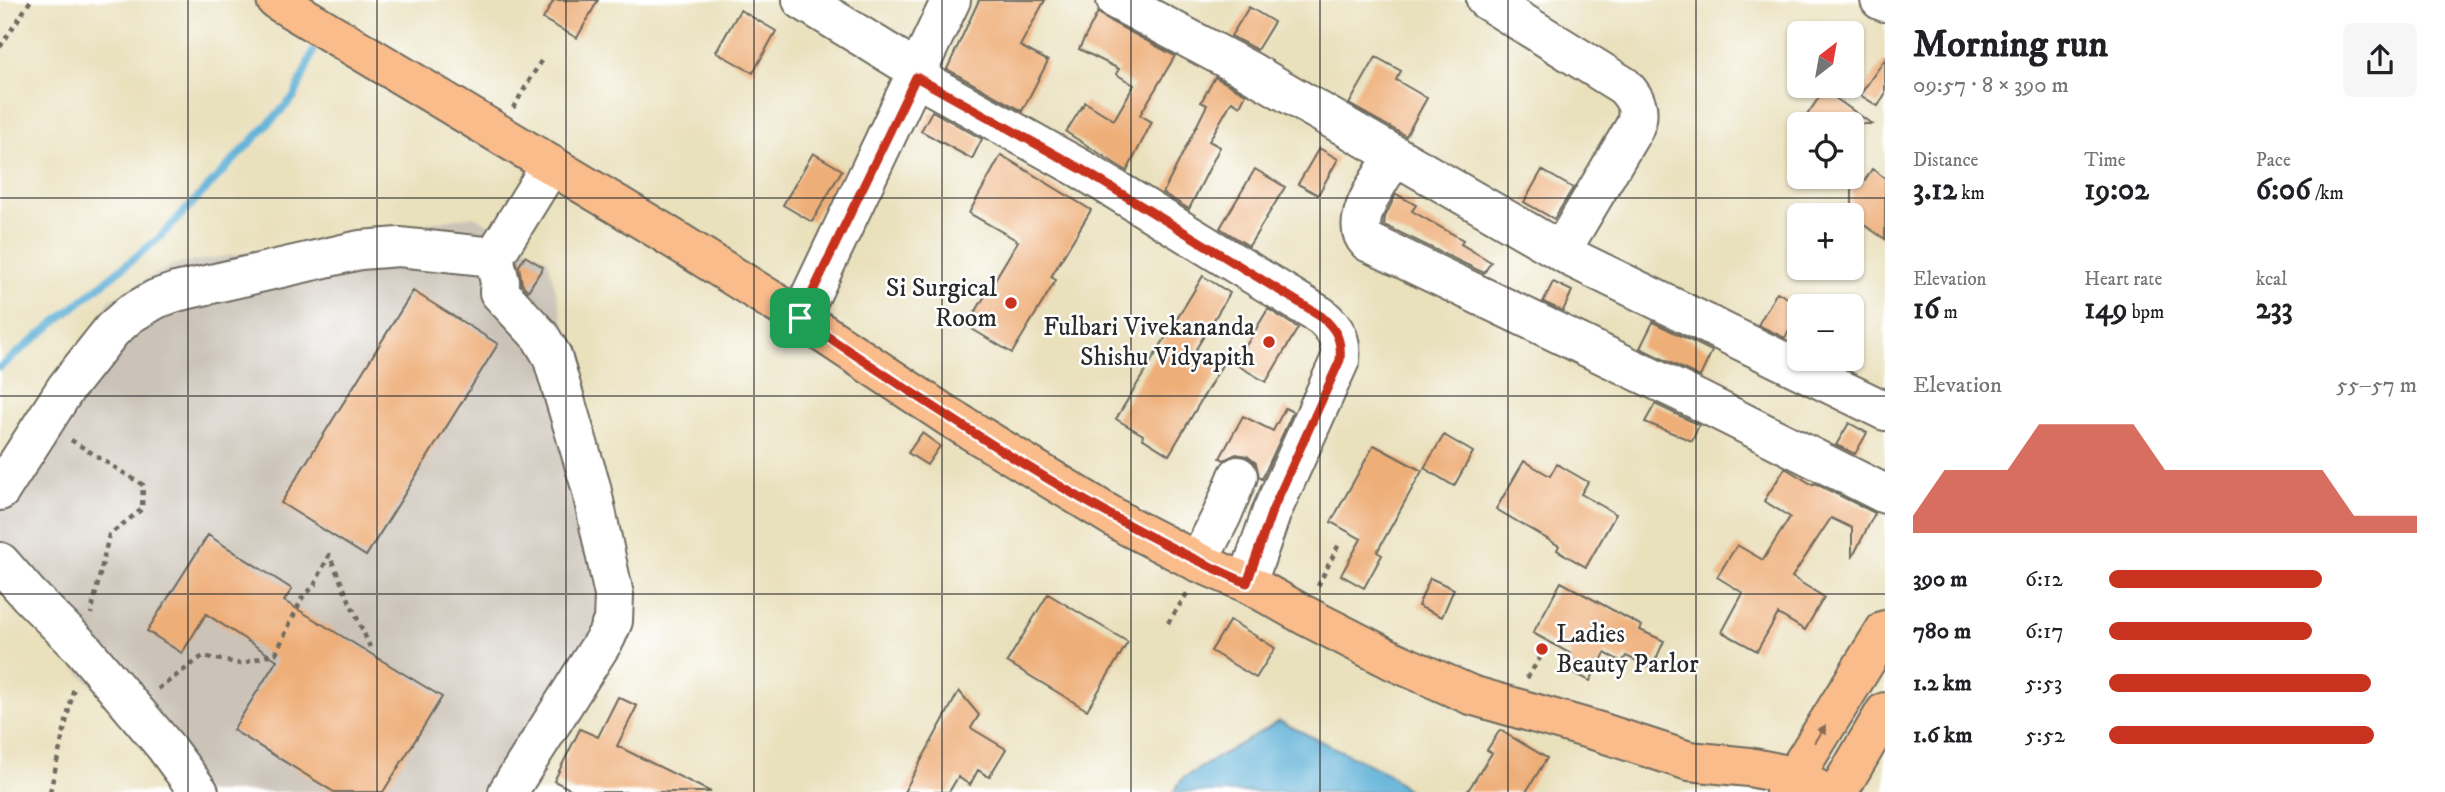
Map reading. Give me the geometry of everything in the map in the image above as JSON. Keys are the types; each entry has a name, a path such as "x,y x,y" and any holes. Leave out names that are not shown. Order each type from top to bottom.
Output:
{"main road":[{"path":"276,0 498,132 800,318 949,417 1128,526 1198,562 1247,583 1394,661 1471,695 1689,761 1749,767 1800,787 1885,630"},
{"path":"1838,792 1885,712"},
{"path":"1689,761 1715,792"}],"street":[{"path":"802,0 917,74 1083,170 1321,316 1337,331 1342,345 1340,360 1272,511 1247,583"},
{"path":"800,318 951,0"},
{"path":"1116,0 1246,69 1561,251 1885,411"},
{"path":"1486,0 1624,86 1639,109 1634,128 1561,251"},
{"path":"1395,155 1364,209 1360,223 1362,236 1368,242 1698,400 1885,494"},
{"path":"508,792 606,637 613,621 614,594 591,487 552,356 540,336 499,292 500,282 494,257 551,165"},
{"path":"0,491 66,388 112,330 142,306 176,292 360,250 399,247 494,257"},
{"path":"1198,562 1238,476"},
{"path":"0,562 83,649 164,745 198,792"}],"path":[{"path":"0,47 31,0"},
{"path":"498,132 541,61"},
{"path":"43,422 144,485"},
{"path":"1304,615 1339,544"},
{"path":"133,710 178,672 203,656 241,664 276,653 302,598 314,586 329,555 370,648"}],"shaded area":[{"path":"474,216 548,260 635,601 521,792 190,792 0,587 0,473 111,299 172,265"}],"water":[{"path":"1279,721 1389,774 1410,792 1173,792 1183,778"}],"building":[{"path":"554,0 598,0 577,38 543,19"},
{"path":"979,0 1045,0 1020,46 1048,61 1022,111 947,69"},
{"path":"1249,7 1274,22 1257,50 1231,36"},
{"path":"740,10 776,31 753,73 716,52"},
{"path":"1098,12 1106,19 1175,56 1140,115 1152,122 1127,171 1066,132 1085,102 1114,120 1134,85 1116,74 1119,69 1079,49"},
{"path":"1376,57 1401,71 1396,80 1427,98 1406,136 1349,104"},
{"path":"1885,59 1885,94 1878,106 1864,97 1864,89"},
{"path":"1215,77 1246,94 1240,106 1232,101 1209,141 1220,147 1189,209 1163,193 1207,105 1201,102"},
{"path":"1819,98 1835,98 1855,112 1809,112"},
{"path":"932,111 982,139 972,159 921,131"},
{"path":"1319,148 1338,159 1318,195 1298,184"},
{"path":"813,153 842,170 812,222 783,205"},
{"path":"1001,155 1091,210 1051,277 1056,280 1012,353 967,326 1018,241 969,213"},
{"path":"1255,169 1285,187 1249,246 1220,228"},
{"path":"1872,169 1885,178 1885,239 1864,225 1864,203 1852,203 1852,189 1864,189 1864,182"},
{"path":"1542,170 1573,188 1554,219 1524,202"},
{"path":"1396,194 1416,205 1412,211 1463,240 1461,244 1491,262 1484,273 1384,225"},
{"path":"525,256 543,267 528,291 522,284 519,266"},
{"path":"1203,276 1230,293 1196,349 1222,365 1169,455 1116,419"},
{"path":"1553,282 1572,291 1563,311 1543,302"},
{"path":"413,291 498,344 366,556 281,503"},
{"path":"1777,292 1787,298 1785,338 1758,325"},
{"name":"Fulbari Vivekananda Shishu Vidyapith","path":"1268,309 1298,328 1266,382 1235,364"},
{"path":"1653,322 1712,351 1700,377 1640,348"},
{"path":"1655,404 1699,425 1692,441 1645,422"},
{"path":"1285,408 1293,412 1262,479 1259,477 1256,463 1247,456 1236,454 1224,460 1220,458 1243,416 1273,431"},
{"path":"1849,423 1867,433 1855,454 1836,445"},
{"path":"922,433 940,446 927,465 908,453"},
{"path":"1444,435 1473,452 1454,486 1424,468"},
{"path":"1374,445 1422,471 1377,552 1382,555 1364,588 1341,575 1361,539 1331,522"},
{"path":"1524,461 1550,476 1557,464 1588,482 1581,494 1616,514 1586,567 1557,550 1559,546 1496,509"},
{"path":"1785,468 1813,485 1814,483 1875,513 1852,558 1852,528 1831,518 1792,577 1824,597 1805,630 1778,614 1757,651 1722,632 1743,593 1717,577 1737,545 1763,560 1790,517 1764,501"},
{"path":"208,535 292,589 284,601 442,697 383,792 334,792 233,730 277,660 206,614 182,653 147,631"},
{"path":"1430,578 1454,589 1442,617 1418,606"},
{"path":"1561,582 1642,626 1640,630 1664,641 1652,668 1626,656 1622,662 1605,653 1590,681 1564,668 1571,654 1533,633"},
{"path":"1048,594 1128,642 1087,710 1007,662"},
{"path":"1230,620 1275,648 1256,678 1211,651"},
{"path":"959,691 979,715 971,728 1006,749 989,777 978,770 970,785 958,777 949,792 904,792"},
{"path":"618,697 637,706 617,746 711,792 576,792 554,781 580,729 598,737"},
{"path":"1500,730 1547,758 1526,792 1467,792 1492,753 1487,750"}],"waterway":[{"path":"0,367 159,238 294,97 313,52"}],"place":[{"name":"Si Surgical Room","path":"1011,303"},
{"name":"Fulbari Vivekananda Shishu Vidyapith","path":"1269,342"},
{"name":"Ladies Beauty Parlor","path":"1542,649"}],"route":[{"path":"916,77 1083,170 1321,316 1337,331 1342,345 1340,360 1272,511 1247,583 1198,562 1128,526 949,417 800,318 916,77"}]}
